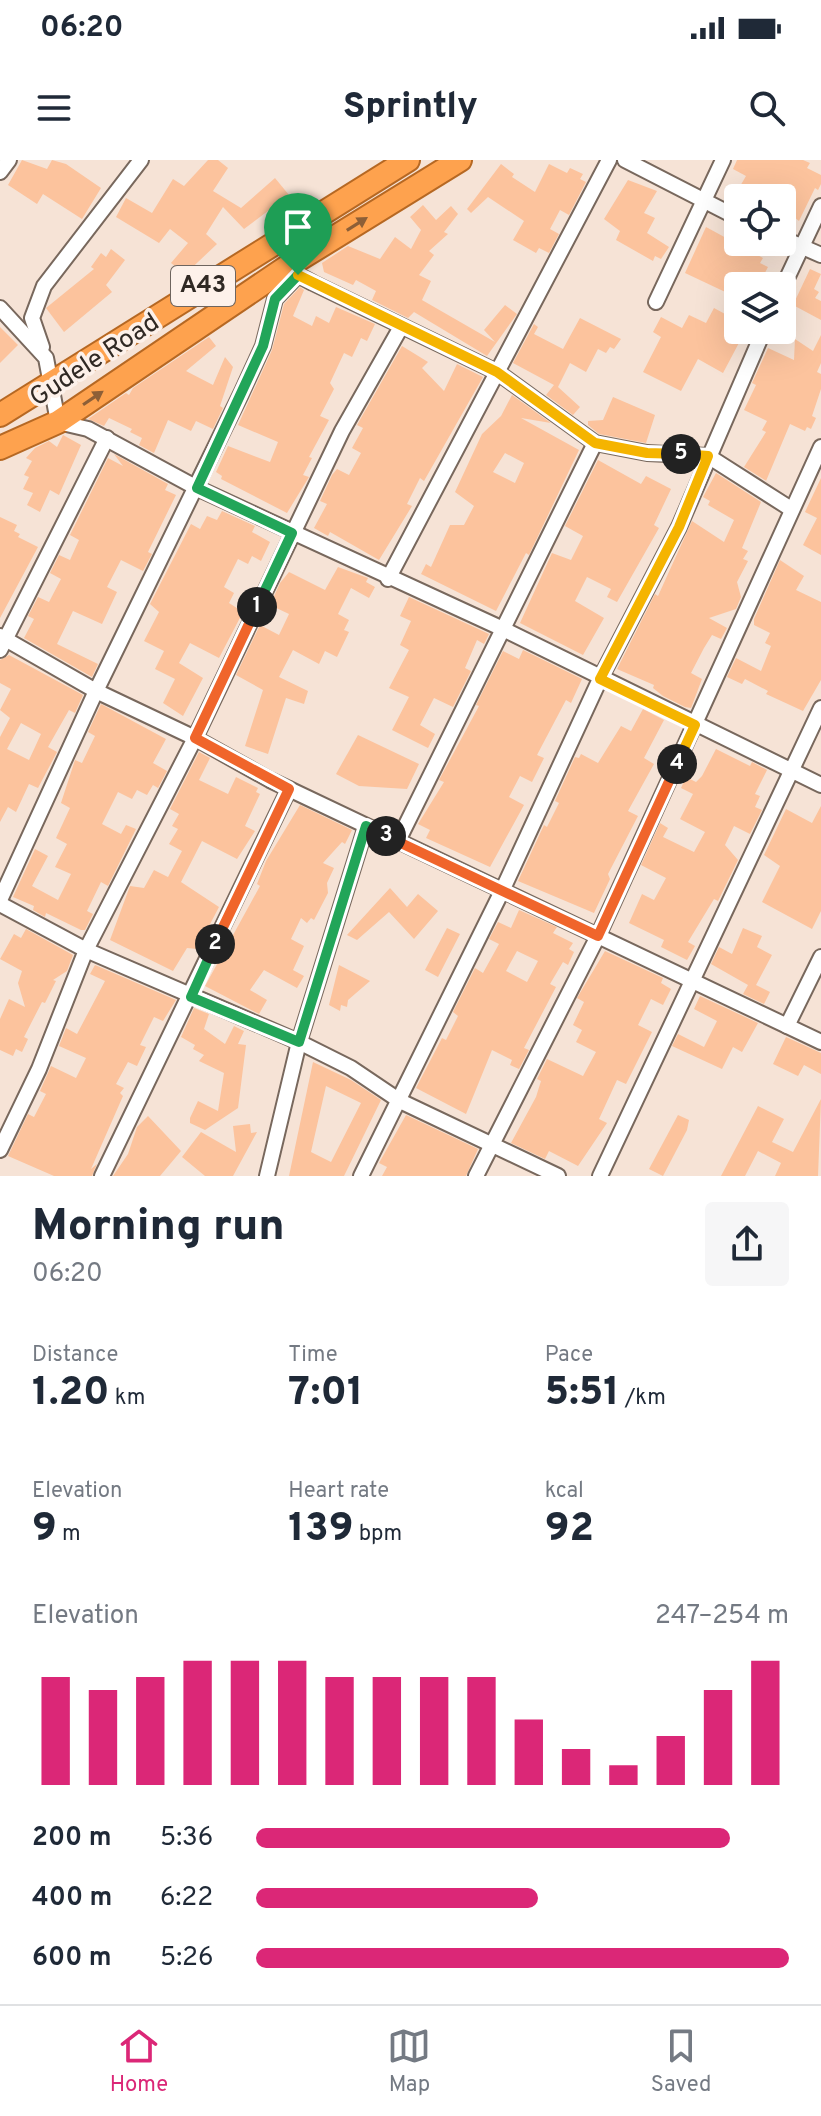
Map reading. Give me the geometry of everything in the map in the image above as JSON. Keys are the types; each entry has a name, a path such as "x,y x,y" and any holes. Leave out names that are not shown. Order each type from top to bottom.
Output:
{"highway":[{"name":"Gudele Road","path":"0,415 408,160"},
{"name":"Gudele Road","path":"0,448 58,422 460,160"}],"street":[{"path":"0,172 9,160"},
{"path":"141,160 44,286 32,318 46,358 58,422 79,425 107,438 197,488 388,579 503,629 821,785"},
{"path":"388,579 609,160"},
{"path":"625,160 724,212"},
{"path":"656,302 723,160"},
{"path":"790,272 821,206"},
{"path":"796,244 821,255"},
{"path":"558,1176 400,1101 351,1068 299,1042 86,950 0,902 96,691 197,488 263,346 275,299 295,269 401,327 497,372 595,443 647,453 708,456 791,509"},
{"path":"0,308 46,358"},
{"path":"0,1150 39,1069 86,950 195,738 342,431 401,327"},
{"path":"361,1176 502,891 600,679 679,527 758,344"},
{"path":"107,438 2,642 195,738 289,789 821,1042"},
{"path":"398,841 595,443"},
{"path":"476,1176 598,936 821,447"},
{"path":"600,1176 821,708"},
{"path":"102,1176 289,789"},
{"path":"267,1176 299,1042 366,826"},
{"path":"787,1026 821,957"}],"building":[{"path":"22,160 47,169 52,160 66,164 101,188 82,219 43,194 37,204 8,185"},
{"path":"208,160 218,160 228,168 213,191 241,208 275,178 289,195 244,229 223,207 206,234 217,244 179,280 171,270 176,267 171,263 188,243 170,229 159,243 116,217 126,198 152,213 173,179 184,186"},
{"path":"737,160 803,160 810,163 807,168 821,175 821,184 818,190 815,188 799,221 796,219 796,184 741,184 746,176 733,169"},
{"path":"501,164 514,174 512,177 535,192 549,164 567,173 570,168 583,174 580,179 586,182 569,215 560,210 550,229 559,234 549,253 539,248 536,253 513,240 524,221 488,197 471,213 467,209"},
{"path":"628,180 657,191 644,213 655,218 647,233 669,247 661,259 655,256 653,261 616,240 620,231 604,219"},
{"path":"423,205 436,220 451,206 458,214 444,232 448,234 429,251 434,255 419,275 431,281 422,300 495,342 484,330 505,305 517,314 487,356 414,312 408,318 372,300 376,291 356,280 353,285 324,272 322,263 348,246 380,259 395,237 411,249 421,230 410,217"},
{"path":"706,227 724,237 724,256 759,256 763,258 760,263 768,267 765,272 724,272 724,291 685,273"},
{"path":"111,249 125,260 106,285 112,292 64,332 46,308 94,269 91,267 101,253 106,257"},
{"path":"810,269 821,274 814,289 819,292 815,298 821,301 821,320 796,307 796,299"},
{"path":"300,287 304,290 293,316 312,326 316,316 329,323 336,307 375,324 367,341 361,338 352,357 344,353 330,383 334,389 320,416 329,420 309,457 312,458 303,475 309,477 287,513 221,479 222,476 216,472 228,446 270,462 278,442 238,425 272,350 284,304"},
{"path":"714,308 724,313 724,344 738,344 723,373 698,359 681,391 643,372 661,337 653,332 661,317 682,328 689,315 706,323"},
{"path":"580,318 621,339 614,349 610,347 606,353 598,349 586,372 570,363 558,387 580,407 573,415 546,395 554,385 513,363 534,324 538,327 534,334 563,349"},
{"path":"0,327 18,345 0,363"},
{"path":"821,335 821,363 817,372 821,374 821,389 812,416 816,418 811,429 807,427 805,431 790,424 766,481 744,467 766,432 762,430 767,421 744,410 768,348 794,360 796,340 813,351"},
{"path":"209,337 216,346 186,371 213,385 225,357 233,367 220,406 223,408 213,429 196,421 191,431 168,420 154,453 139,445 142,438 130,432 132,429 109,418 104,426 88,419 126,393 129,395 133,388"},
{"path":"402,346 428,362 422,368 444,391 457,364 483,377 424,481 420,478 407,504 412,506 379,560 330,532 328,536 314,528 327,504 320,501 332,475 337,469 349,475 361,453 352,448 363,428 357,425"},
{"path":"512,395 551,423 521,418 579,450 529,555 526,553 496,611 421,574 426,564 431,567 450,525 464,525 474,506 455,492 482,434 501,416","holes":["505,453 524,463 515,483 493,472"]},
{"path":"613,397 655,415 646,443 599,434 588,425 588,421 603,420"},
{"path":"63,435 81,445 59,495 50,490 40,512 27,505 33,493 23,489 29,477 24,475 32,461 26,458 35,448 49,441 57,447"},
{"path":"114,454 168,484 165,490 176,495 148,552 152,554 143,571 121,560 107,587 117,592 102,624 73,611 57,644 98,664 92,677 24,638 34,619 28,616 38,597 49,602 61,579 50,573 59,555 70,560 79,540 70,535 108,458 123,466"},
{"path":"598,460 641,484 646,476 671,489 654,525 659,528 617,602 607,597 611,589 587,577 575,601 604,618 583,655 520,623 552,553 571,560 583,536 565,526"},
{"path":"716,473 761,502 742,548 748,551 743,559 748,561 737,582 741,597 736,609 709,618 727,628 721,639 712,635 691,673 702,679 691,708 663,696 653,688 654,685 617,669 655,594 658,596 692,521 724,542 734,520 708,505 710,501 703,497"},
{"path":"821,478 821,555 803,545 817,518 805,512"},
{"path":"222,511 255,526 252,532 270,542 261,561 252,556 248,564 238,559 224,587 234,593 229,603 243,612 219,658 190,643 179,663 203,678 183,716 163,703 175,679 155,669 164,651 144,641 159,612 150,604 191,524 200,529 207,516 217,520"},
{"path":"0,517 17,525 14,531 20,534 18,537 38,547 0,618"},
{"path":"780,560 804,576 796,590 821,602 821,680 803,711 766,694 768,691 745,679 742,684 727,677 736,658 761,671 771,646 765,643 770,633 754,625 754,619"},
{"path":"338,567 368,578 366,582 375,587 369,598 351,588 338,614 349,620 344,630 349,632 337,657 325,651 319,664 293,650 279,677 308,691 304,704 286,698 268,754 245,746 263,690 236,675 260,625 279,635 289,614 270,605 280,583 289,572 325,590"},
{"path":"409,597 489,634 484,644 477,640 465,668 471,671 453,707 434,698 420,725 435,734 428,748 392,730 409,697 389,688 409,650 400,645 411,621 400,616"},
{"path":"523,650 582,679 571,703 566,700 537,755 544,758 532,782 520,776 509,797 524,805 490,867 426,838 430,830 418,824 444,782 439,780 479,706 476,705 503,651 519,659"},
{"path":"9,655 83,695 75,713 69,710 48,747 57,752 38,788 29,784 16,812 8,807 0,822 0,737 10,718 0,710 11,689 0,683 0,660","holes":["21,723 41,734 29,760 7,749"]},
{"path":"101,704 166,739 153,763 167,771 158,788 153,785 147,795 137,790 132,799 118,792 102,824 121,834 126,825 136,829 108,886 101,882 87,911 93,914 85,930 81,930 46,913 45,917 33,910 34,906 13,897 35,849 48,856 32,886 58,900 71,874 55,867 67,844 56,838 70,808 61,803 75,760 82,763 95,736 88,732"},
{"path":"643,709 664,720 644,758 654,764 628,811 638,816 608,874 610,879 594,913 518,881 544,825 547,827 559,803 555,801 575,757 579,758 581,754 598,763 621,726 631,731"},
{"path":"358,735 419,764 407,789 359,786 336,774"},
{"path":"716,749 750,766 752,762 767,770 755,794 760,796 755,807 762,810 750,834 734,826 725,845 738,860 718,901 714,899 688,942 695,946 687,960 661,947 664,940 629,923 642,894 654,900 666,878 641,865 660,823 668,828 663,837 694,852 705,832 680,819 693,794 681,788 686,777 696,782 702,776"},
{"path":"199,752 210,758 199,780 228,794 236,777 258,788 256,792 260,794 245,826 255,831 237,859 202,841 181,882 219,907 197,949 187,948 173,971 110,940 130,886 144,888 154,870 168,877 182,851 169,844 178,829 172,826 179,814 170,809"},
{"path":"300,805 352,830 345,844 342,842 323,863 334,868 327,883 328,893 314,920 311,918 307,923 301,918 291,939 304,946 293,970 304,976 297,988 264,970 250,990 267,1000 259,1014 205,986 260,886 257,884 266,861"},
{"path":"821,806 821,911 812,929 762,902 780,866 764,855 786,809 812,823"},
{"path":"390,888 407,907 418,894 438,911 414,939 389,912 357,940 347,935"},
{"path":"519,910 557,927 553,933 573,943 569,949 574,952 568,965 563,962 550,984 556,987 524,1048 529,1050 519,1069 510,1065 512,1060 492,1050 466,1114 416,1088 442,1038 446,1040 458,1016 453,1012 475,968 483,973 499,944 489,939 498,922 511,928","holes":["517,951 538,961 527,982 506,971"]},
{"path":"447,928 460,934 438,977 425,970"},
{"path":"743,928 762,936 757,947 772,955 756,985 770,992 764,1004 743,994 748,985 711,964 719,947 732,954"},
{"path":"26,929 73,955 67,971 53,980 56,981 45,1003 42,1002 24,1037 28,1039 22,1052 16,1049 13,1056 0,1050 0,1019 9,999 25,1007 18,983 22,971 0,959 14,934 21,938"},
{"path":"605,951 663,978 661,983 671,989 663,1005 651,999 638,1025 652,1032 626,1084 617,1080 599,1119 607,1123 578,1166 549,1151 545,1159 511,1143 536,1097 541,1081 537,1079 547,1059 583,1076 596,1052 576,1042 582,1030 573,1025 584,1002 577,998"},
{"path":"95,965 176,1000 163,1021 154,1017 140,1045 146,1047 137,1066 128,1062 116,1084 124,1088 120,1093 123,1096 91,1169 97,1164 92,1176 54,1176 8,1156 28,1114 34,1117 46,1094 40,1091 51,1066 76,1078 86,1058 59,1046 66,1028 77,1034 105,981 90,974"},
{"path":"339,965 370,981 348,1000 347,1007 341,1005 340,1011 329,1005"},
{"path":"700,996 758,1023 742,1052 733,1047 722,1069 672,1046 678,1034 704,1047 717,1021 694,1009"},
{"path":"194,1008 209,1014 204,1029 225,1044 234,1026 244,1031 238,1044 246,1045 238,1108 205,1130 190,1123 190,1118 198,1101 218,1111 224,1073 199,1061 204,1055 181,1037"},
{"path":"786,1037 821,1053 821,1074 804,1065 798,1076 773,1064"},
{"path":"313,1062 351,1080 381,1100 344,1176 289,1176","holes":["326,1086 361,1103 331,1162 311,1152"]},
{"path":"821,1099 818,1176 775,1176 781,1163 758,1151 745,1176 721,1176 758,1106 784,1119 772,1142 793,1152"},
{"path":"406,1115 478,1149 466,1176 382,1176 387,1167 379,1163"},
{"path":"678,1115 689,1120 687,1130 663,1176 649,1169"},
{"path":"148,1116 181,1151 160,1176 113,1176 128,1154 137,1127"},
{"path":"250,1124 251,1133 257,1132 233,1176 205,1176 182,1157 201,1132 236,1152 233,1126"}],"route":[{"path":"298,275 497,372 595,443 647,453 708,456 679,527 600,679 695,725 598,936 366,826 299,1042 191,997 289,789 195,738 292,533 197,488 263,346 275,299 298,275"}]}
